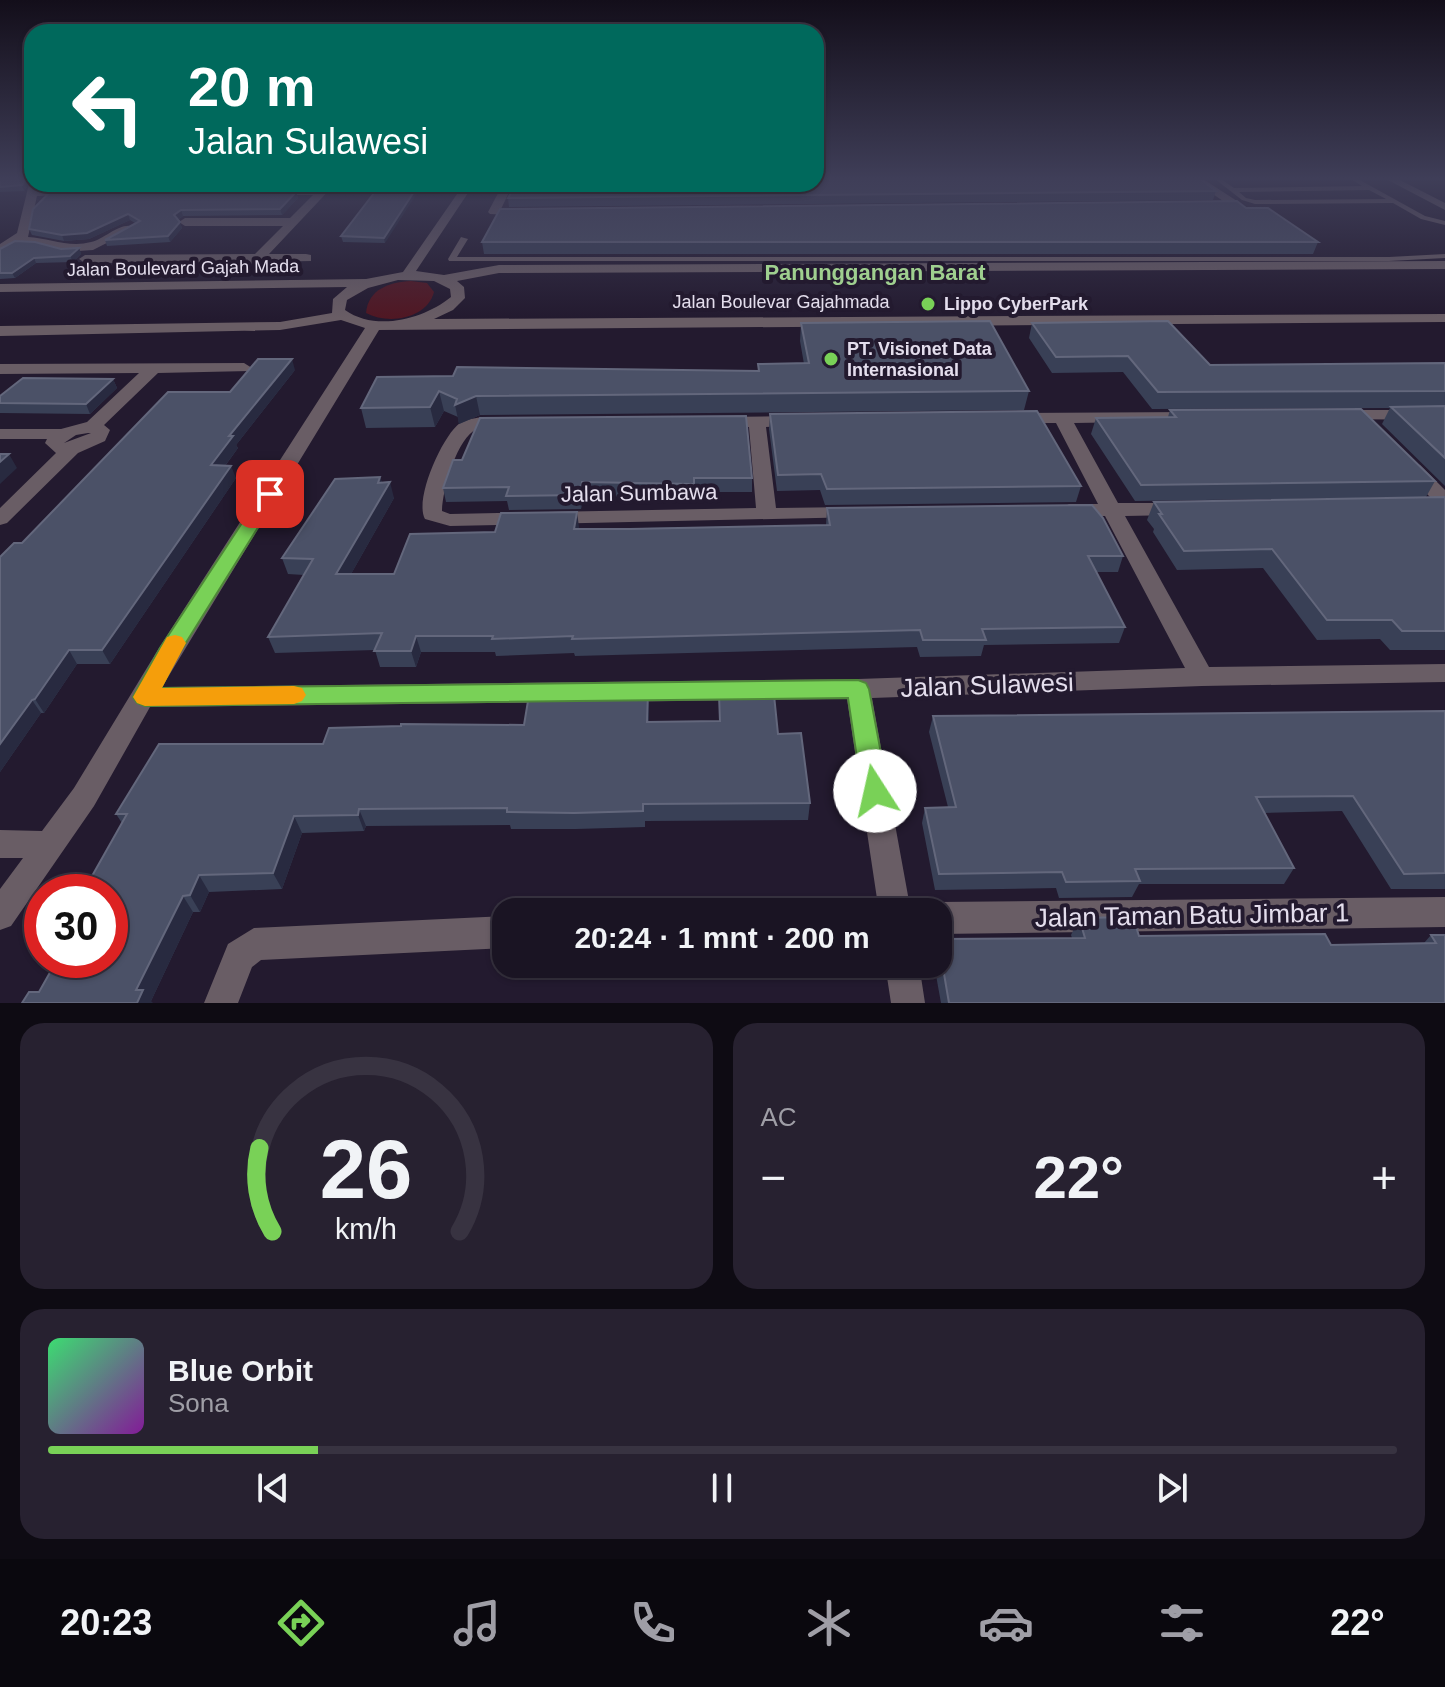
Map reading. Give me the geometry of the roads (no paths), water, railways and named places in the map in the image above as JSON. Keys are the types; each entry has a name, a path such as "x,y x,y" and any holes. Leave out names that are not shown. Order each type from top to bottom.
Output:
{"street":[{"path":"0,249 23,235 25,226"},
{"path":"16,240 38,241 64,248 93,246 133,226"},
{"path":"233,285 290,226"},
{"path":"407,275 441,226"},
{"path":"85,259 306,258"},
{"name":"Jalan Boulevar Gajahmada","path":"407,275 443,279 479,271 633,267 1445,265"},
{"name":"Jalan Boulevard Gajah Mada","path":"0,288 366,283 407,275"},
{"path":"0,331 280,326 342,316 375,324 405,323 433,315 453,304 459,293 452,283 443,279"},
{"path":"342,316 337,305 340,299 366,283"},
{"name":"Jalan Boulevar Gajahmada","path":"405,323 493,325 1117,318 1445,318"},
{"path":"0,915 84,797 168,654 375,324"},
{"path":"3,372 244,368"},
{"path":"0,443 63,442 99,437 101,430 92,427 153,369"},
{"path":"1359,415 1381,437"},
{"path":"1328,416 1445,415"},
{"path":"1001,418 1218,416"},
{"path":"1062,418 1202,677"},
{"path":"696,422 818,421"},
{"path":"757,422 767,515"},
{"name":"Jalan Sumbawa","path":"526,423 480,423 459,432 431,502 432,515 450,520 877,513"},
{"path":"0,434 63,442"},
{"path":"0,519 63,442"},
{"path":"1402,458 1445,504"},
{"path":"1413,507 1445,504"},
{"path":"1050,510 1192,509"},
{"name":"Jalan Sulawesi","path":"145,697 858,689 1202,677 1445,673"},
{"path":"858,689 893,898"},
{"path":"0,844 50,845"},
{"name":"Jalan Taman Batu Jimbar 1","path":"952,918 1445,912"},
{"path":"221,1003 240,956 254,944 492,933"},
{"path":"904,978 908,1003"}],"lane":[{"path":"464,239 452,259 1445,257"},
{"path":"479,271 525,260"}],"place":[{"name":"Lippo CyberPark","path":"928,304"},
{"name":"PT. Visionet Data Internasional","path":"831,359"}],"district":[{"name":"Panunggangan Barat","path":"875,272"}]}
